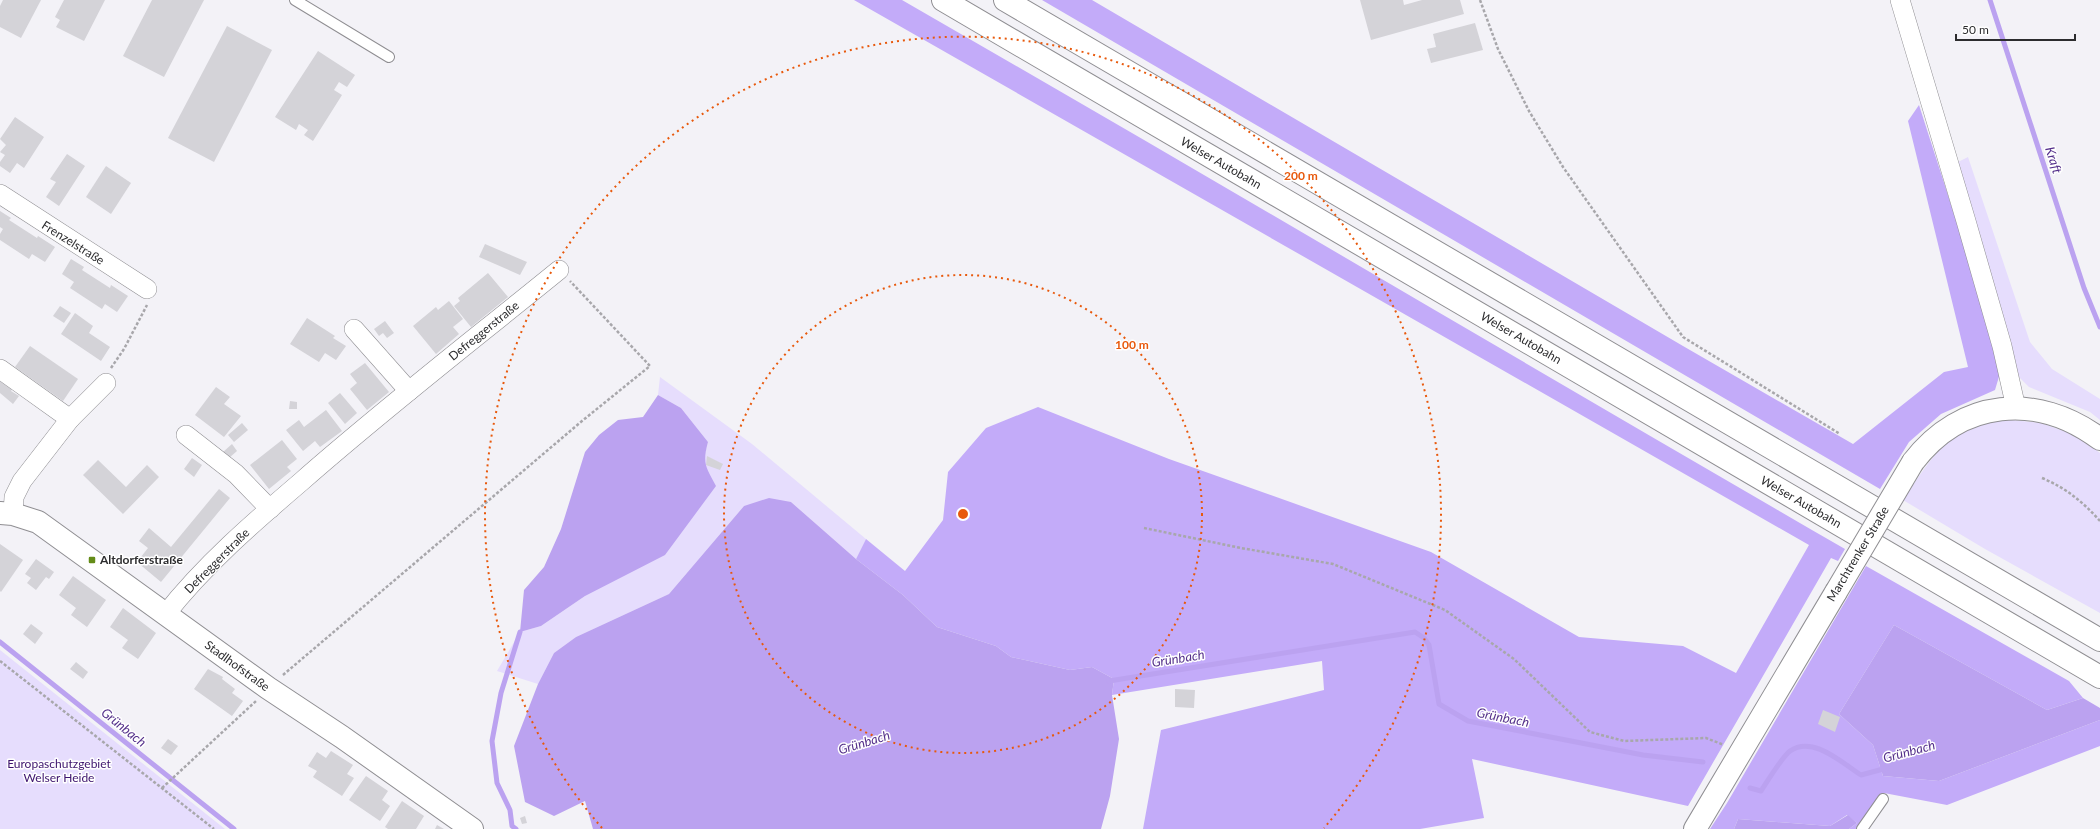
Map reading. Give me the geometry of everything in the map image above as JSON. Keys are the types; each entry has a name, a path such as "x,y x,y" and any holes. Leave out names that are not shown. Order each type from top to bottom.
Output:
{"main road":[{"name":"Welser Autobahn","path":"943,0 2100,677"},
{"path":"1005,0 2100,640"},
{"name":"Marchtrenker Straße","path":"1695,829 1912,462 1926,446 1964,419 1994,410 2016,408 2041,411 2070,420 2100,439"},
{"name":"Stadlhofstraße","path":"6,513 38,522 268,688 342,737 472,829"}],"street":[{"path":"1900,0 1917,53 2002,346 2016,408"},
{"name":"Frenzelstraße","path":"0,194 147,289"},
{"name":"Defreggerstraße","path":"165,615 214,562 270,509 409,391 559,270"},
{"path":"354,329 409,391"},
{"path":"0,368 70,419"},
{"path":"6,513 22,481 70,419 106,383"},
{"path":"186,435 236,474 270,509"}],"lane":[{"path":"295,0 389,57"},
{"path":"1862,829 1883,799"}],"path":[{"path":"1480,0 1498,49 1530,111 1560,161 1683,337 1840,434"},
{"path":"162,788 268,688 546,452 650,366 592,302 559,270"},
{"path":"106,383 106,376 124,348 147,305 147,289"},
{"path":"2042,478 2060,486 2085,504 2100,521"},
{"path":"1144,528 1241,548 1333,564 1445,610 1514,659 1590,732 1624,741 1706,738 1741,752"},
{"path":"0,661 214,829"}],"green space":[{"path":"1968,157 2030,342 2052,369 2100,399 2100,420 2090,412 2029,387 2016,374 1956,163"},
{"path":"660,377 752,444 866,539 856,559 791,502 744,506 669,594 576,637 554,653 538,684 497,671 520,632 541,626 585,596 704,465 704,457 708,442 681,408 658,395"},
{"path":"2012,420 2041,423 2078,436 2100,453 2100,613 1985,549 1903,500 1934,456 1954,437 1978,424"},
{"name":"Europaschutzgebiet Welser Heide","path":"0,650 225,829 0,829"}],"shaded area":[{"path":"854,0 902,0 1845,549 1838,561 1831,558 1688,806 1472,759 1484,818 1420,829 1143,829 1161,730 1324,690 1322,661 1112,695 1114,679 1092,667 1070,670 1011,657 996,646 937,627 903,595 856,559 866,539 905,571 943,520 948,472 986,428 1038,407 1169,459 1431,552 1579,637 1683,646 1736,673 1809,545"},
{"path":"1042,0 1092,0 1853,444 1944,372 1968,367 1908,121 1919,105 1983,304 2001,370 1995,390 1941,414 1909,442 1880,489"},
{"path":"1866,566 2069,681 2083,698 2047,710 1894,625 1839,714 1873,745 1883,776 1939,781 2100,720 2100,746 1947,805 1884,793 1860,829 1849,829 1857,823 1847,815 1830,826 1738,819 1734,829 1710,829 1727,803"}],"water":[{"path":"658,395 681,408 708,442 705,461 716,486 665,555 585,596 541,626 520,632 524,590 544,567 561,529 585,452 599,435 618,420 643,417"},
{"path":"769,498 791,502 856,559 903,595 937,627 996,646 1011,657 1070,670 1092,667 1114,679 1112,695 1119,739 1110,796 1101,829 593,829 585,801 554,816 525,802 514,746 538,684 554,653 576,637 669,594 744,506"},
{"path":"1894,625 2047,710 2083,698 2100,708 2100,720 1939,781 1883,776 1873,745 1839,714"},
{"path":"1848,815 1857,823 1849,829 1734,829 1738,819 1830,826"}],"building":[{"path":"3,0 41,0 21,38 0,27 0,6"},
{"path":"64,0 105,0 84,41 56,27 60,20 55,17"},
{"path":"152,0 204,0 164,77 123,56"},
{"path":"1360,0 1403,0 1404,5 1422,0 1460,0 1464,14 1371,40"},
{"path":"1475,23 1483,50 1431,63 1427,49 1436,47 1433,34"},
{"path":"227,26 272,50 214,162 168,138"},
{"path":"318,51 355,75 347,87 339,82 334,90 342,95 313,141 304,135 308,130 299,124 296,130 275,117"},
{"path":"15,117 44,137 24,168 17,163 10,173 0,166 0,162 5,155 0,152 6,145 0,139"},
{"path":"67,154 85,166 59,206 46,197 56,182 50,179"},
{"path":"106,166 131,183 111,214 86,197"},
{"path":"0,211 11,218 9,220 37,238 38,236 55,247 45,262 32,254 29,259 0,240 0,234 3,229 0,227"},
{"path":"485,244 527,262 520,275 479,257"},
{"path":"71,259 84,267 82,270 110,288 111,285 128,296 117,312 105,304 102,309 70,288 74,282 62,274"},
{"path":"488,273 508,297 471,327 454,306 460,301 458,298"},
{"path":"449,301 463,319 453,327 459,334 436,354 413,326 436,307 438,310"},
{"path":"60,306 71,313 64,323 53,316"},
{"path":"75,313 93,326 89,333 110,347 101,361 61,334"},
{"path":"307,318 335,336 333,338 346,346 336,360 325,353 319,362 290,344"},
{"path":"385,321 394,333 387,338 383,333 379,336 374,329"},
{"path":"30,346 78,379 63,401 15,367"},
{"path":"365,363 389,392 367,410 350,389 357,383 350,374"},
{"path":"0,381 19,396 13,404 0,393"},
{"path":"216,387 230,397 224,404 241,416 224,437 195,415"},
{"path":"340,393 357,413 345,424 328,403"},
{"path":"290,401 297,402 297,409 289,409"},
{"path":"326,410 342,431 320,447 315,441 303,451 286,430 299,420 304,427"},
{"path":"242,423 248,430 234,442 228,435"},
{"path":"282,440 297,459 287,467 291,471 269,489 250,465"},
{"path":"232,444 237,451 229,458 223,452"},
{"path":"707,456 723,464 720,470 706,465"},
{"path":"192,458 202,465 194,477 184,469"},
{"path":"98,460 126,487 147,465 159,477 123,514 83,475"},
{"path":"219,489 230,498 161,582 137,562 148,548 139,541 149,528 171,547"},
{"path":"0,544 23,560 1,592 0,591"},
{"path":"36,559 54,572 49,579 46,577 36,590 27,583 31,578 25,574"},
{"path":"73,576 106,600 87,627 71,615 76,608 59,595"},
{"path":"123,608 156,633 138,659 122,648 128,640 110,627"},
{"path":"31,624 43,633 35,644 23,634"},
{"path":"76,662 88,672 83,679 70,669"},
{"path":"208,669 223,677 222,679 235,689 232,693 243,701 232,716 194,689"},
{"path":"1175,689 1195,690 1194,708 1175,707"},
{"path":"1823,710 1840,717 1835,732 1818,724"},
{"path":"168,739 178,746 171,755 161,748"},
{"path":"331,751 353,765 347,774 354,778 342,796 313,777 317,771 308,766 317,752 326,758"},
{"path":"366,776 388,791 382,800 390,806 380,821 349,800"},
{"path":"402,801 424,816 416,829 388,829 385,827"},
{"path":"525,816 527,823 522,824 520,818"},
{"path":"437,825 444,829 435,829"}],"waterway":[{"name":"Kraft","path":"1990,0 2084,288 2100,327"},
{"path":"516,829 512,826 510,810 497,783 492,741 501,693 520,632"},
{"name":"Grünbach","path":"1109,681 1415,632 1424,638 1429,645 1439,704 1468,721 1643,755 1703,762"},
{"name":"Grünbach","path":"0,642 234,829"},
{"name":"Grünbach","path":"1750,788 1761,791 1787,754 1799,747 1808,746 1827,752 1861,775 1887,768"}],"place":[{"name":"Altdorferstraße","path":"92,560"}]}
